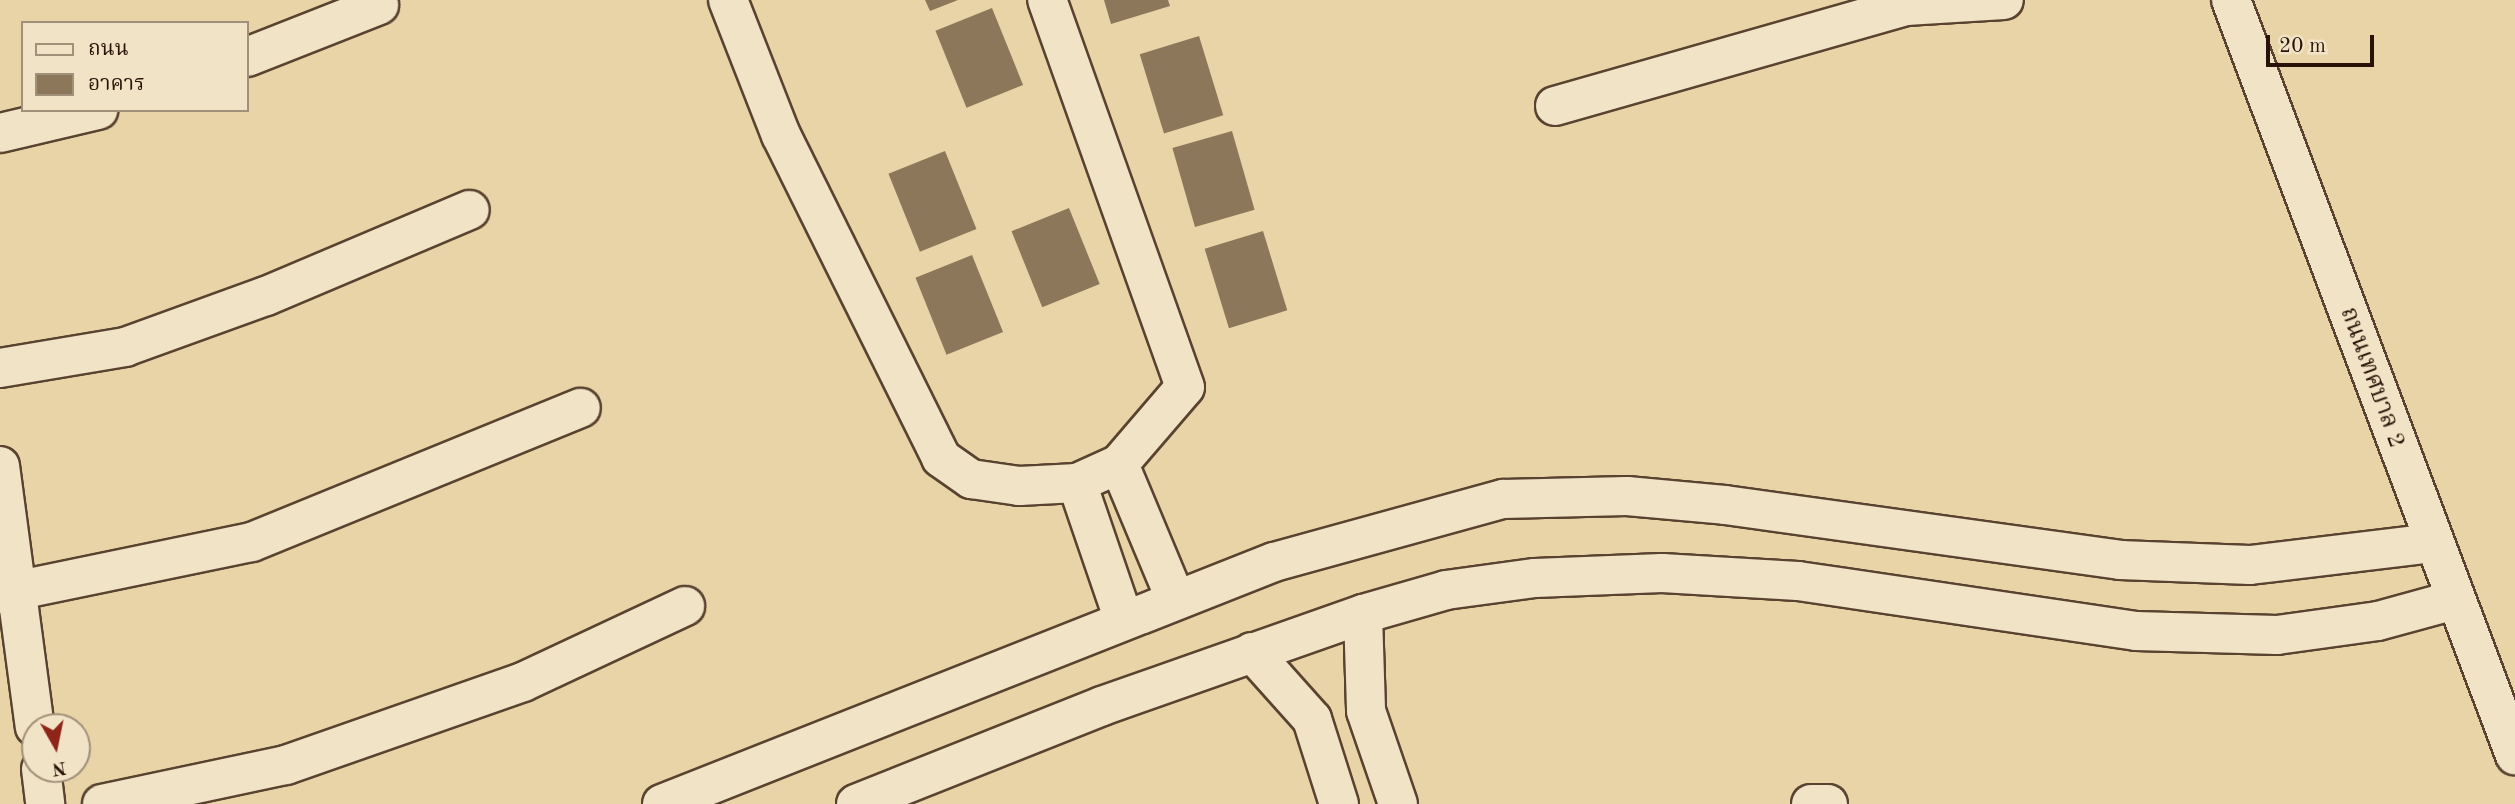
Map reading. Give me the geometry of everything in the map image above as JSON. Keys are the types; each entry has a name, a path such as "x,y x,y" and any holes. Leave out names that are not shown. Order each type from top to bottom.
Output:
{"street":[{"path":"728,0 781,135 942,458 971,479 1019,486 1077,483 1119,464 1185,387 1047,0"},
{"path":"1555,106 1906,6 2004,0"},
{"name":"ถนนเทศบาล 2","path":"2231,0 2432,543 2515,755"},
{"path":"248,57 379,5"},
{"path":"0,133 89,112"},
{"path":"0,369 125,347 266,296 470,210"},
{"path":"9,593 252,542 582,408"},
{"path":"1119,464 1175,598"},
{"path":"0,466 9,593 32,713"},
{"path":"1077,483 1123,617"},
{"path":"662,804 1123,617 1274,562 1503,499 1627,496 1725,505 2120,561 2249,565 2432,543"},
{"path":"856,804 1252,652 1363,614 1446,590 1535,578 1662,573 1798,581 2136,631 2277,635 2378,621 2455,600"},
{"path":"102,804 286,765 523,682 685,606"},
{"path":"1363,614 1366,711 1398,804"},
{"path":"1252,652 1312,719 1339,804"},
{"path":"43,783 46,804"},
{"path":"1811,804 1828,804"}],"building":[{"path":"925,0 958,0 930,11"},
{"path":"1104,0 1168,0 1170,6 1111,24"},
{"path":"992,8 1023,85 967,108 935,31"},
{"path":"1199,36 1223,115 1164,134 1140,54"},
{"path":"1232,131 1255,210 1195,227 1172,148"},
{"path":"945,151 976,229 920,252 888,174"},
{"path":"1069,208 1100,284 1042,307 1012,231"},
{"path":"1263,231 1287,310 1229,328 1205,249"},
{"path":"972,255 1003,332 947,355 915,278"}]}
